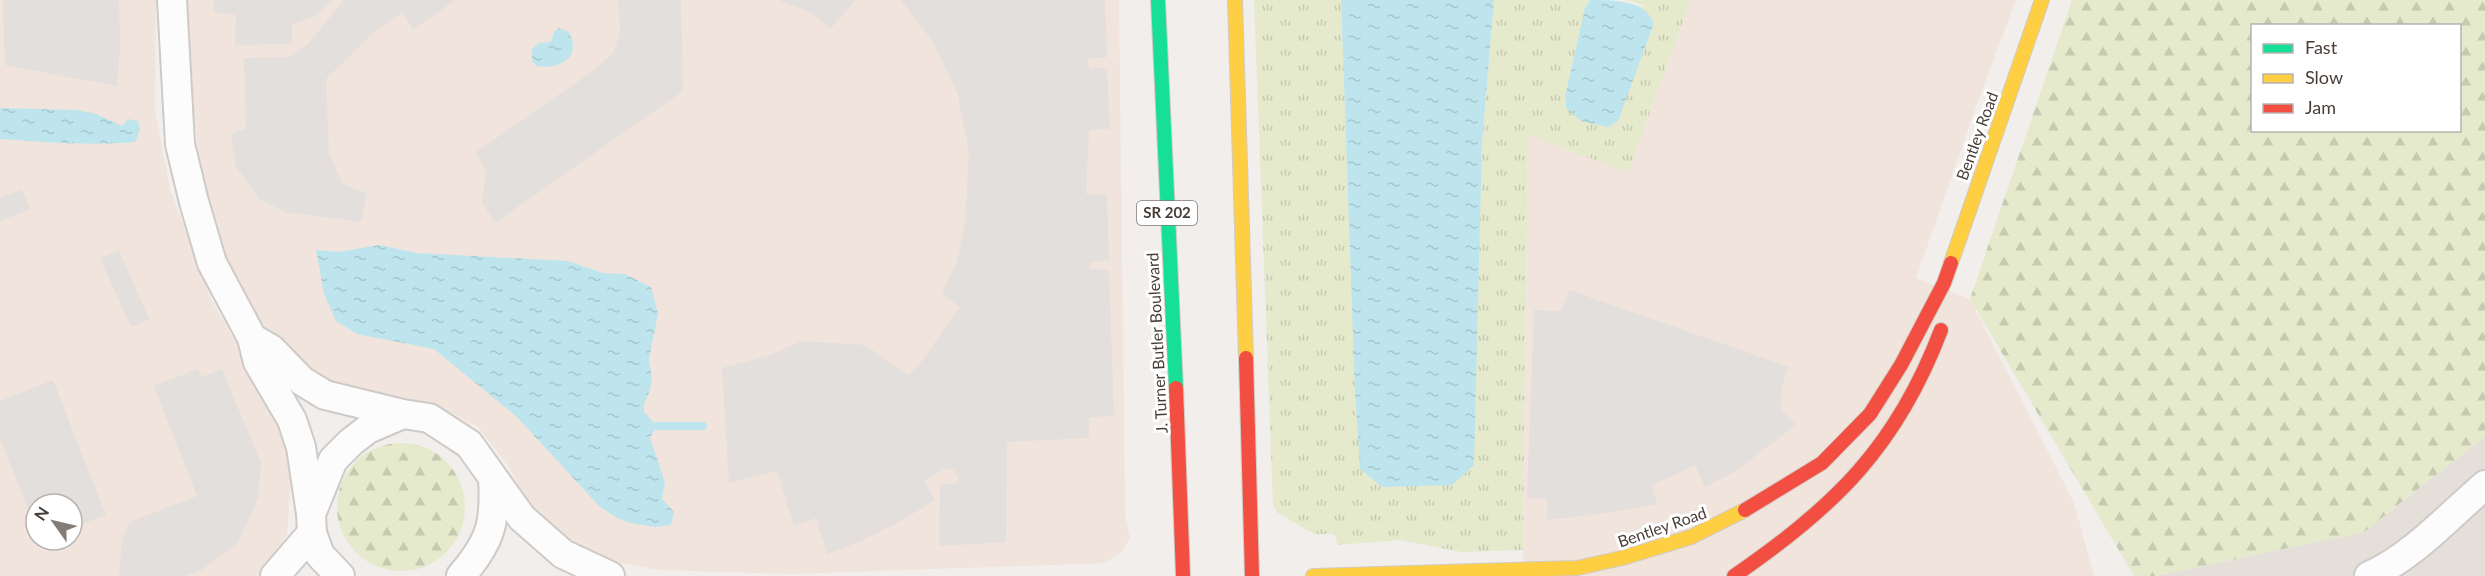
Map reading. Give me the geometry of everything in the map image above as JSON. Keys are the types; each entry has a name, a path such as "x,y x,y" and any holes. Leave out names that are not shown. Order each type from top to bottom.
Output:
{"street":[{"path":"172,0 180,144 194,202 212,263 252,338 258,363 292,420 301,447 312,524 320,555 340,576"},
{"name":"J. Turner Butler Boulevard","path":"1158,0 1183,532 1183,576"},
{"path":"1235,0 1252,576"},
{"name":"Bentley Road","path":"1313,576 1576,568 1622,558 1702,532 1732,518 1822,463 1872,411 1901,365 1944,283 2042,0"},
{"name":"Bentley Road","path":"1734,576 1778,545 1832,501 1866,464 1903,411 1933,353 1942,328 1944,283"},
{"path":"252,338 272,349 302,381 326,395 429,418 469,444 522,518 563,554 610,576"},
{"path":"275,576 312,524 333,460 368,429 403,414"},
{"path":"461,576 488,537 495,509 493,479"},
{"path":"2369,576 2379,572 2417,544 2485,485"},
{"path":"1174,576 1194,576"}],"shaded area":[{"path":"0,0 156,0 155,110 170,189 211,299 287,434 291,481 287,535 265,570 256,576 0,576"},
{"path":"3,0 119,0 120,46 117,86 5,65"},
{"path":"185,0 1119,0 1125,514 1130,538 1121,552 1105,563 792,574 659,570 606,560 562,536 529,504 508,466 478,427 436,405 353,393 324,382 292,358 260,325 223,267 202,186 187,50"},
{"path":"214,0 333,0 313,17 292,24 292,44 235,45 236,15 214,12"},
{"path":"344,0 455,0 413,30 403,12 373,33 326,79 329,155 343,184 367,194 361,222 286,212 259,199 235,165 231,134 246,128 244,58 289,57 308,44"},
{"path":"618,0 681,0 683,91 495,223 482,202 486,169 475,153 594,70 614,52 620,32"},
{"path":"779,0 856,0 830,29 810,12"},
{"path":"901,0 1105,0 1107,57 1088,59 1089,69 1107,68 1110,129 1089,130 1086,194 1107,195 1109,260 1090,262 1089,269 1109,270 1114,415 1089,418 1089,438 1007,442 1006,542 939,546 940,484 957,483 958,478 954,470 946,468 924,481 935,500 901,521 861,541 827,554 816,518 794,526 777,471 729,483 722,368 767,356 802,341 865,345 908,375 919,365 960,307 942,294 956,263 965,225 969,152 957,92 931,39"},
{"path":"1691,0 2016,0 1916,278 1970,299 2074,503 2094,576 1523,576 1528,135 1628,171"},
{"path":"22,189 30,209 0,221 0,198"},
{"path":"119,250 149,319 131,327 100,258"},
{"path":"1569,290 1789,367 1782,385 1781,410 1796,425 1734,472 1705,487 1695,465 1652,485 1657,504 1547,520 1547,499 1527,498 1534,310 1561,311"},
{"path":"198,369 202,377 222,369 261,463 258,498 238,543 200,571 184,576 119,576 122,539 130,522 197,496 154,386"},
{"path":"53,380 106,515 84,523 84,492 24,492 24,499 0,438 0,401"},
{"path":"2485,436 2485,576 2155,576 2364,532"}],"green space":[{"path":"1254,0 1341,0 1344,73 1482,143 1494,0 1590,0 1585,8 1646,6 1625,0 1691,0 1628,172 1528,135 1523,550 1462,552 1400,540 1338,545 1334,534 1314,534 1278,513 1273,505"},
{"path":"2072,0 2485,0 2485,436 2364,532 2155,576 2134,576 1970,299"},
{"path":"401,443 425,448 446,462 460,483 465,507 460,531 446,552 425,566 401,571 377,566 356,552 342,531 337,507 342,483 356,462 377,448"}],"water":[{"path":"1341,0 1494,0 1482,143 1474,465 1452,485 1382,487 1360,469"},
{"path":"1590,0 1628,3 1644,10 1654,23 1618,121 1608,127 1581,121 1566,108 1565,97 1585,8"},
{"path":"559,28 569,32 573,48 571,55 561,64 537,66 532,61 532,49 539,43 551,42 554,32"},
{"path":"0,108 77,110 96,114 122,126 128,119 138,121 140,130 135,142 101,144 0,139"},
{"path":"379,245 417,253 568,261 603,273 625,274 651,287 658,314 649,359 652,378 644,404 644,412 657,426 650,438 665,482 662,499 674,512 671,525 655,527 630,523 615,517 598,505 517,417 434,349 357,334 336,321 324,294 316,250 338,252"}],"waterway":[{"path":"657,426 703,426"}],"traffic: fast":[{"path":"1158,0 1176,388"}],"traffic: slow":[{"path":"1235,0 1246,358"},
{"path":"1951,263 2042,0"},
{"path":"1313,576 1577,568 1622,558 1691,537 1745,510"}],"traffic: jam":[{"path":"1745,510 1822,463 1870,414 1901,365 1944,283 1951,263"},
{"path":"1734,576 1803,525 1859,471 1883,441 1904,408 1924,371 1941,330"},
{"path":"1246,358 1252,576"},
{"path":"1176,388 1183,576"}]}
